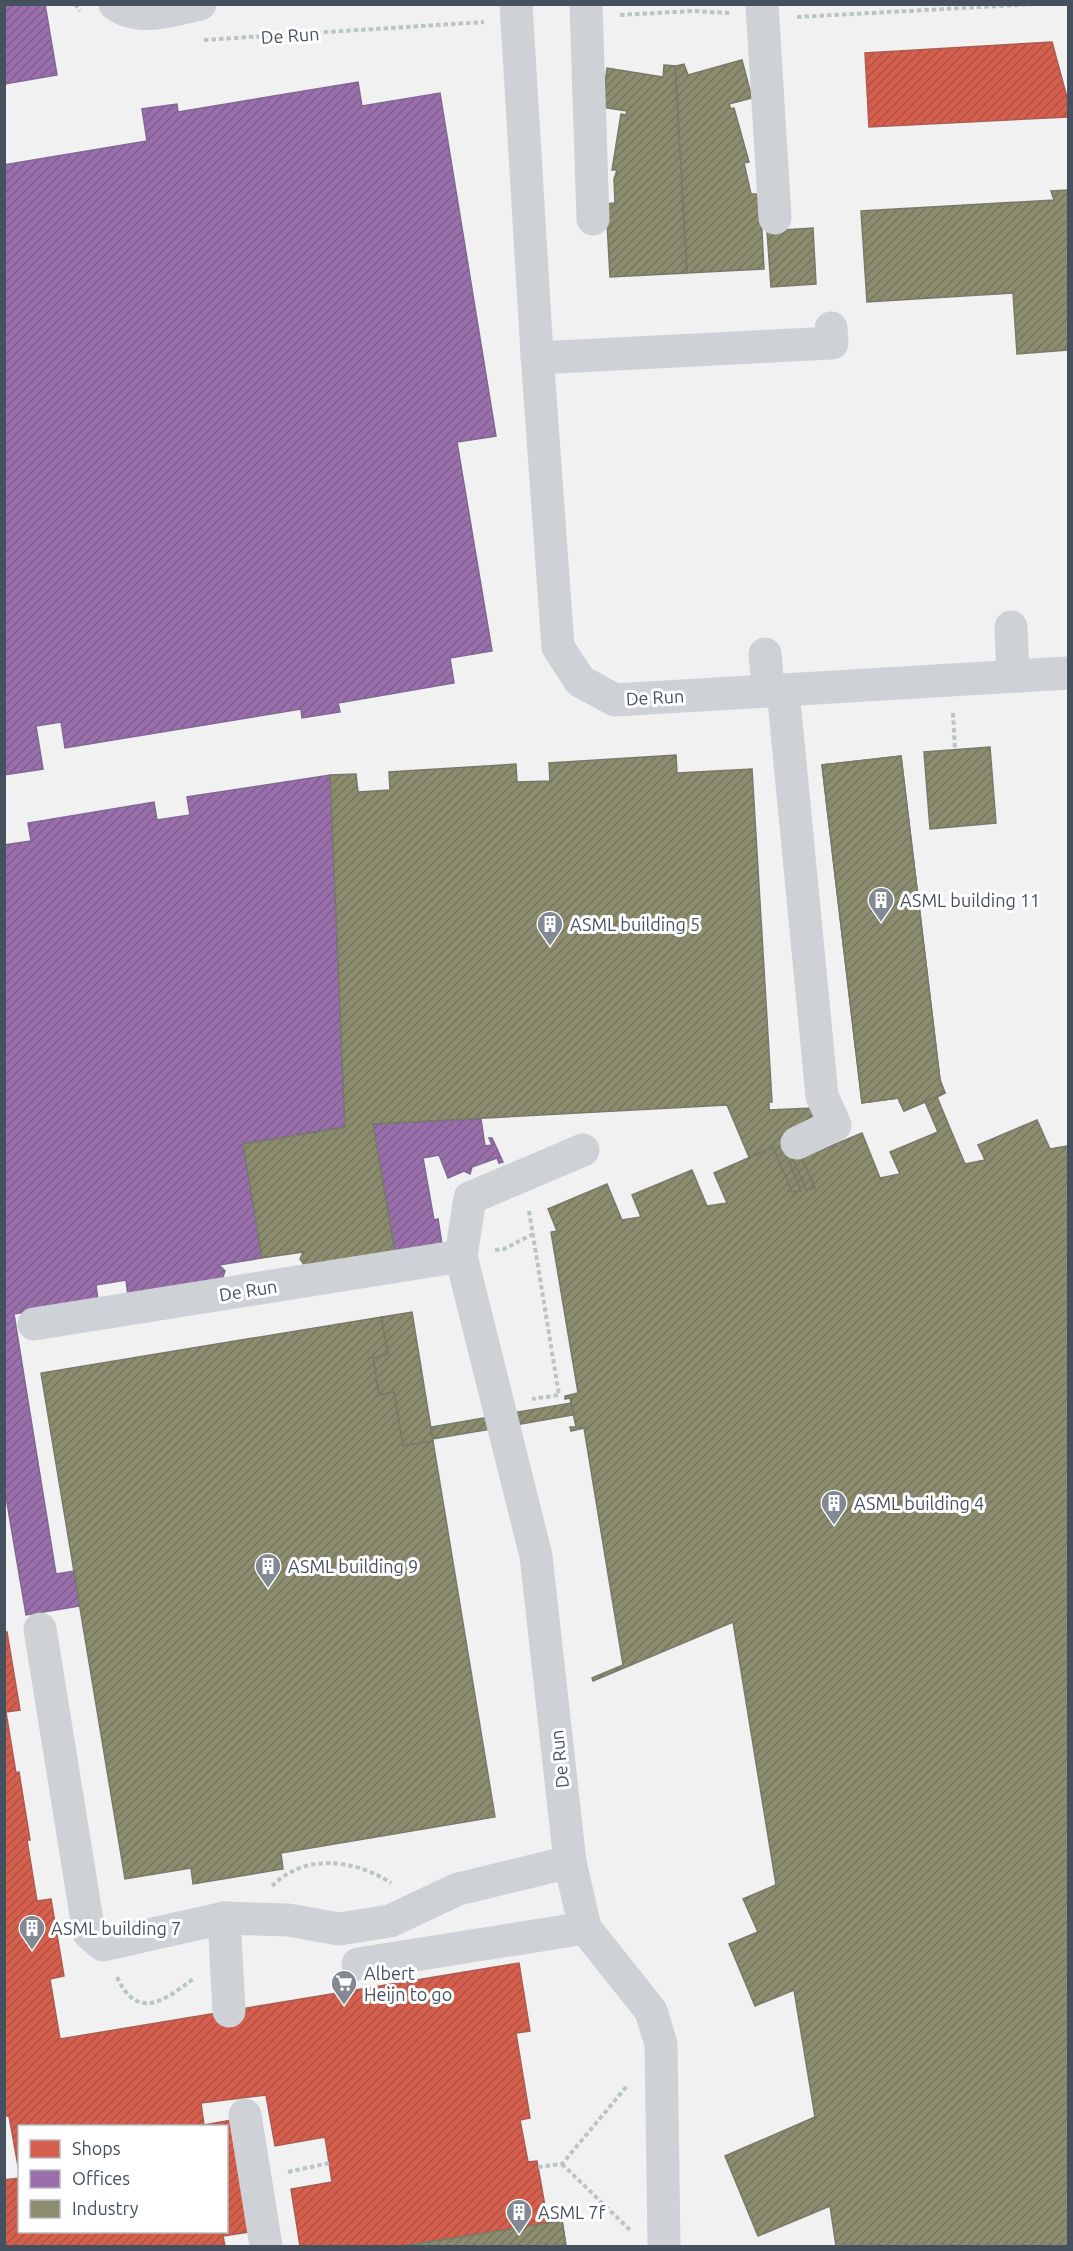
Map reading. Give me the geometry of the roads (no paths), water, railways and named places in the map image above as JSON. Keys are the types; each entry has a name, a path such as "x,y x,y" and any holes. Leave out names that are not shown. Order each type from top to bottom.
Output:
{"street":[{"path":"115,4 138,13 160,13 200,4"},
{"path":"762,10 775,218"},
{"path":"586,11 593,219"},
{"name":"De Run","path":"516,12 558,647 580,681 615,700 1068,673"},
{"path":"537,356 832,344 831,328"},
{"path":"1011,627 1013,676"},
{"path":"765,654 775,690 822,1096 835,1125 797,1143"},
{"name":"De Run","path":"583,1150 470,1198 461,1256 536,1556 570,1862 585,1928 651,2011 662,2044 651,2242"},
{"name":"De Run","path":"34,1324 461,1256"},
{"path":"40,1629 89,1933 103,1945 224,1918 288,1920 339,1929 390,1921 458,1889 570,1862"},
{"path":"224,1918 229,2011"},
{"path":"358,1964 585,1928"},
{"path":"245,2115 266,2247"}],"place":[{"name":"ASML building 11","path":"881,923"},
{"name":"ASML building 5","path":"550,947"},
{"name":"ASML building 4","path":"834,1526"},
{"name":"ASML building 9","path":"268,1589"},
{"name":"ASML building 7","path":"32,1951"},
{"name":"Albert Heijn to go","path":"344,2006"},
{"name":"ASML 7f","path":"519,2235"}]}
